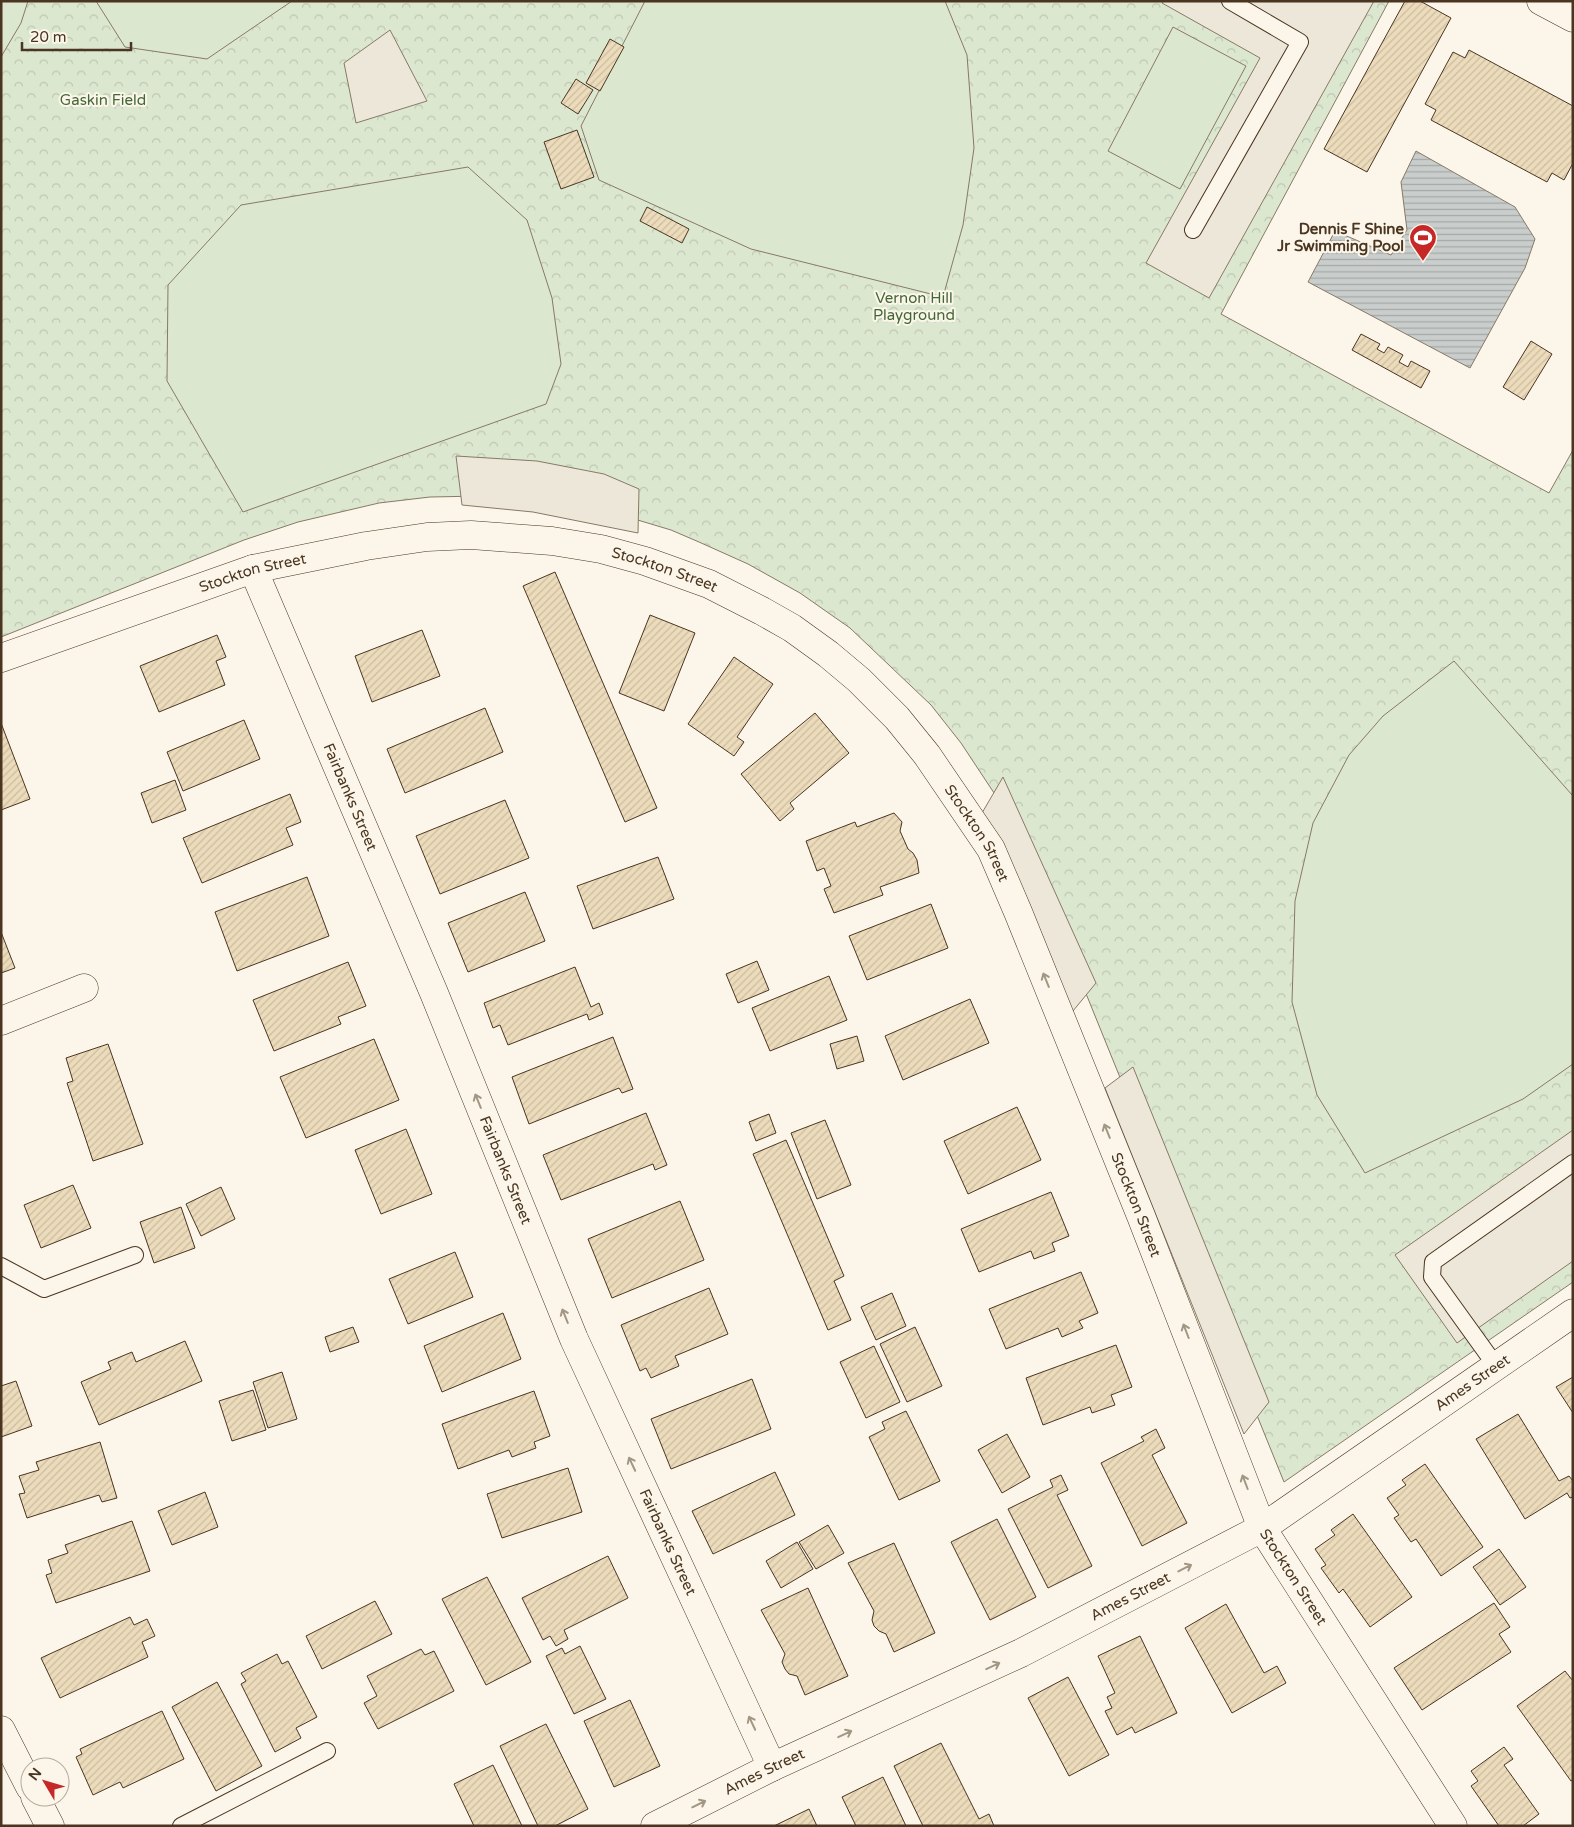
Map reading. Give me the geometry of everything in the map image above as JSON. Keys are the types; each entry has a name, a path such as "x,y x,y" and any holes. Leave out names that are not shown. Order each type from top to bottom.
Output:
{"street":[{"path":"1541,1 1573,18"},
{"name":"Stockton Street","path":"1,658 252,569 366,546 447,536 472,535 543,540 601,549 685,575 727,593 792,628 828,654 859,680 897,718 927,755 990,849 1018,912 1141,1216 1262,1528 1453,1826"},
{"name":"Fairbanks Street","path":"252,569 434,992 574,1339 772,1767"},
{"path":"1,1021 84,988"},
{"name":"Ames Street","path":"655,1826 772,1767 1021,1653 1262,1528 1573,1313"},
{"path":"1,1730 20,1767"},
{"path":"40,1807 50,1826"}],"lane":[{"path":"1193,230 1300,42 1230,1"},
{"path":"1496,1366 1432,1277 1433,1262 1573,1163"},
{"path":"1,1266 44,1289 135,1255"},
{"path":"181,1826 327,1751"}],"green space":[{"name":"Vernon Hill Playground","path":"1,1 1389,1 1221,314 1549,493 1573,450 1573,1282 1284,1482 1057,922 1000,802 961,743 931,705 850,628 800,593 748,564 671,530 601,509 481,496 430,497 379,503 298,522 244,540 1,637"},
{"path":"1,1 28,1 21,23 1,57"},
{"path":"96,1 292,1 207,59 125,47"},
{"path":"645,1 945,1 967,55 974,148 963,225 943,297 751,249 599,180 581,126"},
{"path":"1173,27 1246,66 1180,189 1108,151"},
{"path":"468,167 527,220 552,298 561,364 546,404 243,512 167,381 168,285 241,205"},
{"path":"1454,661 1573,796 1573,1064 1523,1099 1365,1173 1317,1095 1292,1002 1295,901 1313,823 1349,755 1383,716"}],"shaded area":[{"path":"1163,1 1374,1 1209,298 1146,263 1260,58 1162,3"},
{"path":"390,30 427,101 356,123 344,63"},
{"name":"Dennis F Shine Jr Swimming Pool","path":"1416,151 1515,207 1535,239 1525,268 1470,368 1308,282 1335,231 1391,255 1407,230 1401,182"},
{"path":"456,456 537,461 604,474 639,489 638,533 533,512 462,505"},
{"path":"1003,777 1096,983 1068,1017 982,813"},
{"path":"1133,1067 1269,1402 1244,1434 1105,1088"},
{"path":"1573,1130 1573,1261 1457,1343 1395,1255"}],"building":[{"path":"1405,1 1420,1 1451,18 1367,172 1324,149"},
{"path":"610,39 624,47 600,91 586,83"},
{"path":"1469,50 1573,106 1573,163 1564,180 1552,173 1547,182 1431,120 1436,110 1425,104 1453,52 1465,58"},
{"path":"576,79 593,90 578,114 561,103"},
{"path":"577,130 594,177 561,189 544,142"},
{"path":"647,207 689,229 682,243 640,221"},
{"path":"1361,334 1380,344 1377,349 1384,353 1388,347 1403,355 1399,362 1408,367 1411,361 1430,371 1421,388 1352,350"},
{"path":"1531,341 1552,354 1524,400 1503,387"},
{"path":"555,572 657,808 625,822 523,586"},
{"path":"650,615 695,633 664,711 619,693"},
{"path":"422,630 440,676 372,702 355,656"},
{"path":"217,635 226,657 216,661 225,685 159,712 140,666"},
{"path":"734,657 773,684 737,737 744,742 734,756 688,724"},
{"path":"485,708 503,752 405,793 387,749"},
{"path":"815,713 849,753 790,803 794,809 780,821 741,774"},
{"path":"244,720 260,759 183,791 167,752"},
{"path":"1,723 30,799 1,810"},
{"path":"175,780 186,810 152,823 141,793"},
{"path":"290,794 301,822 286,828 293,845 202,883 183,838"},
{"path":"505,800 529,858 440,894 416,836"},
{"path":"894,813 902,822 900,831 908,849 917,860 919,873 880,887 883,895 834,913 824,889 831,886 824,868 817,871 806,841 855,822 857,827"},
{"path":"658,857 674,899 593,929 577,886"},
{"path":"307,877 329,936 237,971 215,912"},
{"path":"525,892 545,941 468,972 448,923"},
{"path":"931,904 948,948 867,980 849,936"},
{"path":"1,932 15,968 1,973"},
{"path":"757,961 769,990 738,1003 726,974"},
{"path":"348,962 366,1006 338,1017 341,1024 274,1051 253,1000"},
{"path":"575,967 591,1007 599,1003 603,1014 589,1020 587,1014 508,1045 500,1025 493,1028 484,1003"},
{"path":"829,976 847,1020 770,1051 752,1008"},
{"path":"970,999 989,1043 903,1080 885,1036"},
{"path":"857,1036 864,1061 837,1069 830,1044"},
{"path":"613,1037 633,1089 622,1093 619,1088 529,1124 512,1077"},
{"path":"374,1039 399,1100 306,1138 280,1077"},
{"path":"108,1044 143,1144 93,1161 67,1083 73,1081 66,1058"},
{"path":"1017,1107 1041,1160 968,1194 944,1141"},
{"path":"646,1113 667,1165 655,1170 653,1164 561,1200 543,1155"},
{"path":"769,1114 776,1133 756,1141 749,1122"},
{"path":"825,1120 851,1185 817,1199 791,1133"},
{"path":"406,1129 432,1194 381,1214 355,1150"},
{"path":"786,1140 844,1276 834,1281 851,1320 828,1330 753,1154"},
{"path":"73,1185 91,1228 41,1248 24,1205"},
{"path":"221,1187 235,1219 201,1236 186,1204"},
{"path":"1051,1192 1069,1236 1052,1243 1055,1251 1034,1259 1031,1251 979,1272 961,1229"},
{"path":"680,1201 704,1260 612,1298 588,1239"},
{"path":"181,1207 195,1248 154,1263 140,1222"},
{"path":"455,1252 473,1297 408,1324 389,1279"},
{"path":"1081,1272 1098,1313 1079,1321 1083,1328 1062,1337 1058,1328 1006,1349 989,1309"},
{"path":"709,1288 728,1334 675,1356 679,1366 651,1378 646,1368 640,1371 621,1325"},
{"path":"892,1293 906,1326 876,1340 861,1307"},
{"path":"503,1313 521,1359 442,1392 424,1346"},
{"path":"353,1327 359,1342 330,1352 325,1337"},
{"path":"915,1327 942,1386 907,1402 880,1344"},
{"path":"185,1341 202,1381 99,1425 81,1382 111,1369 108,1362 132,1352 136,1362"},
{"path":"1116,1345 1132,1387 1111,1395 1115,1405 1092,1413 1090,1407 1043,1425 1026,1378"},
{"path":"874,1346 900,1402 866,1418 840,1362"},
{"path":"282,1372 297,1419 268,1428 253,1382"},
{"path":"1573,1377 1573,1413 1556,1387"},
{"path":"752,1379 771,1429 671,1469 651,1419"},
{"path":"16,1381 32,1426 1,1437 1,1386"},
{"path":"253,1390 266,1430 232,1441 219,1401"},
{"path":"534,1391 550,1436 534,1442 536,1448 512,1457 509,1450 458,1469 442,1424"},
{"path":"906,1411 940,1481 899,1500 869,1437 885,1429 882,1422"},
{"path":"1518,1414 1559,1481 1569,1476 1573,1481 1573,1497 1570,1498 1567,1493 1525,1519 1476,1439"},
{"path":"1156,1429 1165,1448 1152,1455 1187,1523 1142,1546 1101,1463 1144,1441 1141,1437"},
{"path":"1007,1434 1030,1477 1002,1493 978,1450"},
{"path":"100,1442 117,1498 102,1502 99,1495 27,1518 19,1494 25,1493 19,1476 39,1470 36,1462"},
{"path":"1425,1464 1483,1547 1441,1576 1416,1539 1411,1542 1394,1518 1399,1515 1387,1498 1406,1485 1402,1480"},
{"path":"568,1468 582,1512 502,1538 487,1494"},
{"path":"775,1472 795,1515 713,1554 692,1511"},
{"path":"1061,1475 1068,1490 1057,1495 1092,1566 1048,1588 1008,1509 1053,1487 1050,1480"},
{"path":"205,1492 218,1527 172,1545 158,1511"},
{"path":"1353,1514 1412,1597 1370,1627 1343,1589 1339,1593 1321,1568 1326,1565 1315,1549 1335,1535 1331,1530"},
{"path":"997,1519 1036,1597 990,1620 951,1542"},
{"path":"132,1521 150,1571 56,1603 46,1575 52,1573 48,1560 68,1553 65,1545"},
{"path":"828,1525 844,1553 816,1569 799,1542"},
{"path":"797,1542 813,1569 781,1588 766,1561"},
{"path":"894,1543 935,1633 894,1652 886,1634 874,1626 872,1620 874,1611 848,1563"},
{"path":"1499,1549 1526,1587 1500,1605 1473,1567"},
{"path":"608,1556 628,1598 564,1630 568,1639 556,1646 550,1636 543,1640 522,1598"},
{"path":"487,1577 531,1662 486,1685 442,1599"},
{"path":"808,1588 848,1676 805,1695 797,1676 789,1674 785,1669 782,1662 785,1654 761,1610"},
{"path":"375,1601 392,1634 322,1669 306,1636"},
{"path":"1494,1603 1510,1627 1499,1634 1511,1652 1422,1710 1394,1668"},
{"path":"1226,1604 1264,1673 1277,1666 1286,1683 1232,1713 1185,1628"},
{"path":"130,1617 134,1625 147,1619 155,1636 142,1642 148,1657 60,1698 41,1658"},
{"path":"1140,1636 1177,1713 1135,1733 1132,1727 1117,1735 1105,1711 1112,1708 1107,1697 1115,1693 1098,1656"},
{"path":"580,1646 606,1699 574,1714 546,1656 562,1648 565,1654"},
{"path":"421,1649 425,1655 434,1651 454,1691 378,1729 364,1703 377,1696 367,1676"},
{"path":"277,1654 282,1664 288,1661 317,1717 296,1728 301,1738 275,1752 241,1684 246,1681 241,1673"},
{"path":"1565,1671 1573,1681 1573,1780 1571,1781 1517,1706"},
{"path":"1068,1677 1109,1755 1069,1776 1028,1698"},
{"path":"217,1682 262,1766 216,1791 172,1707"},
{"path":"630,1700 660,1766 614,1787 584,1721"},
{"path":"162,1711 184,1759 123,1788 120,1782 93,1795 76,1757 82,1754 80,1749"},
{"path":"546,1724 588,1809 555,1826 538,1826 500,1746"},
{"path":"941,1743 979,1819 989,1814 994,1826 923,1826 894,1766"},
{"path":"1504,1747 1513,1759 1504,1765 1539,1814 1523,1826 1499,1826 1471,1786 1478,1781 1471,1771"},
{"path":"493,1765 522,1826 474,1826 454,1784"},
{"path":"883,1777 906,1826 856,1826 842,1797"},
{"path":"809,1809 817,1826 774,1826"}],"place":[{"name":"Dennis F Shine Jr Swimming Pool","path":"1423,262"}],"park label":[{"name":"Gaskin Field","path":"103,100"}]}
